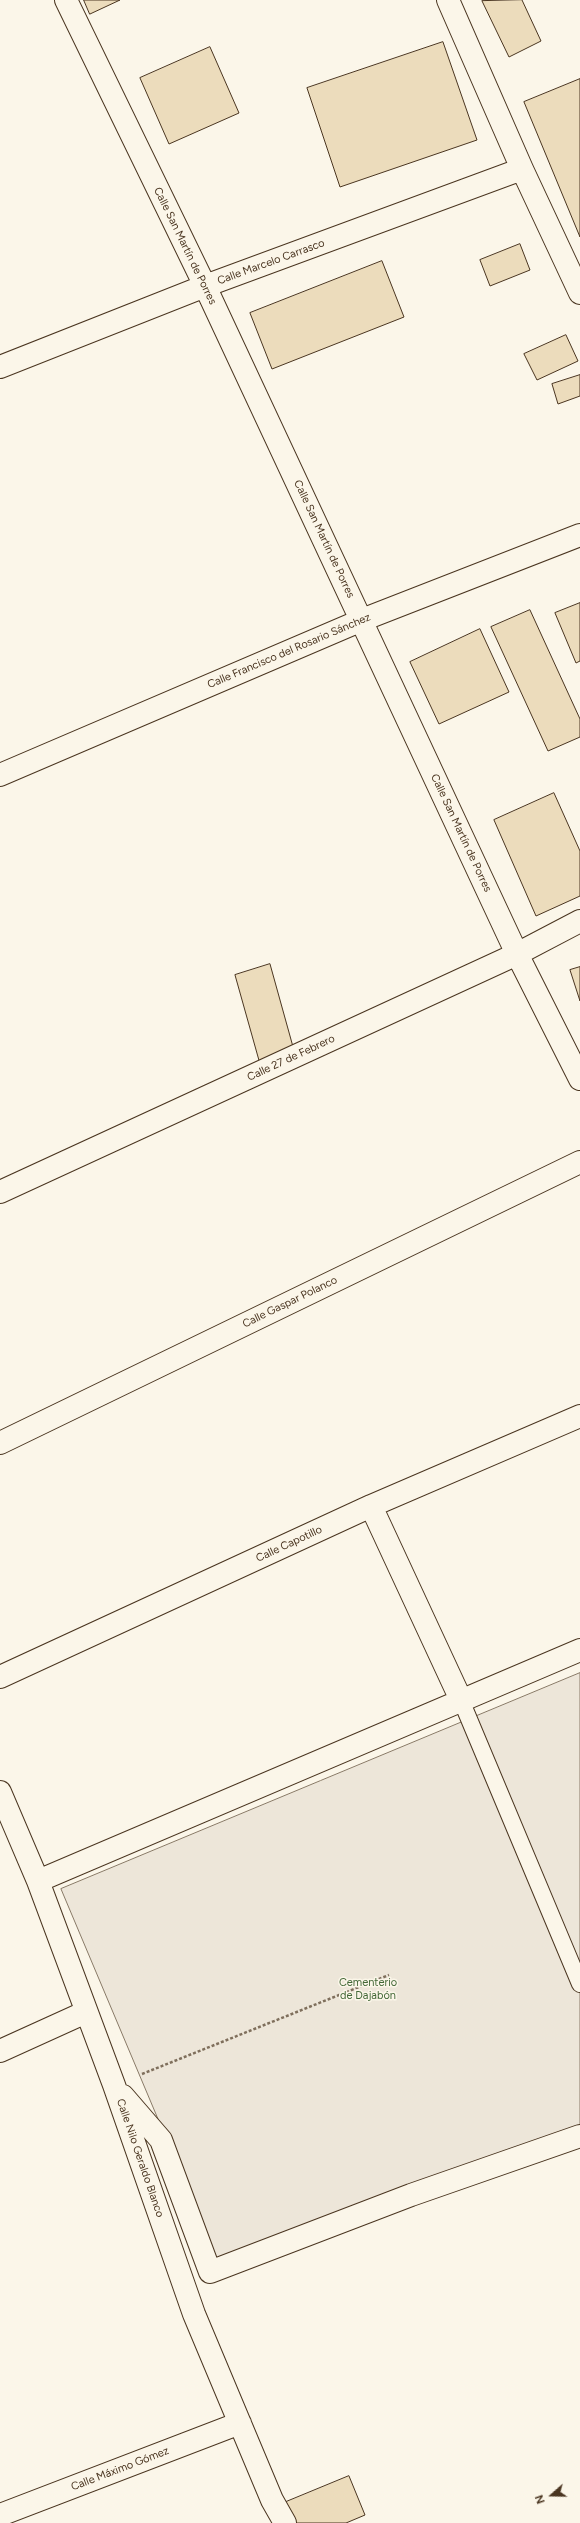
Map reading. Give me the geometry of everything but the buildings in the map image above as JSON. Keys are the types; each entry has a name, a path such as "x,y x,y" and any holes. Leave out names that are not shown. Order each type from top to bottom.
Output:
{"street":[{"name":"Calle San Martín de Porres","path":"66,0 205,286 517,954 580,1079"},
{"path":"448,0 522,170 580,293"},
{"name":"Calle Marcelo Carrasco","path":"0,367 205,286 522,170"},
{"name":"Calle Francisco del Rosario Sánchez","path":"0,775 362,620 580,535"},
{"name":"Calle 27 de Febrero","path":"0,1192 517,954 580,921"},
{"name":"Calle Gaspar Polanco","path":"0,1443 580,1162"},
{"name":"Calle Capotillo","path":"0,1677 371,1506 580,1416"},
{"path":"371,1506 461,1700"},
{"path":"38,1881 580,1650"},
{"name":"Calle Nilo Geraldo Blanco","path":"0,1792 38,1881 114,2085 194,2314 272,2500 284,2523"},
{"path":"0,2051 86,2012"},
{"path":"114,2085 161,2140 210,2272 411,2195 580,2136"},
{"name":"Calle Máximo Gómez","path":"0,2515 240,2423"}],"lane":[{"path":"461,1700 580,1984"}],"path":[{"path":"114,2085 389,1975"}],"green space":[{"name":"Cementerio de Dajabón","path":"580,1673 580,2136 220,2266 61,1889"}]}
